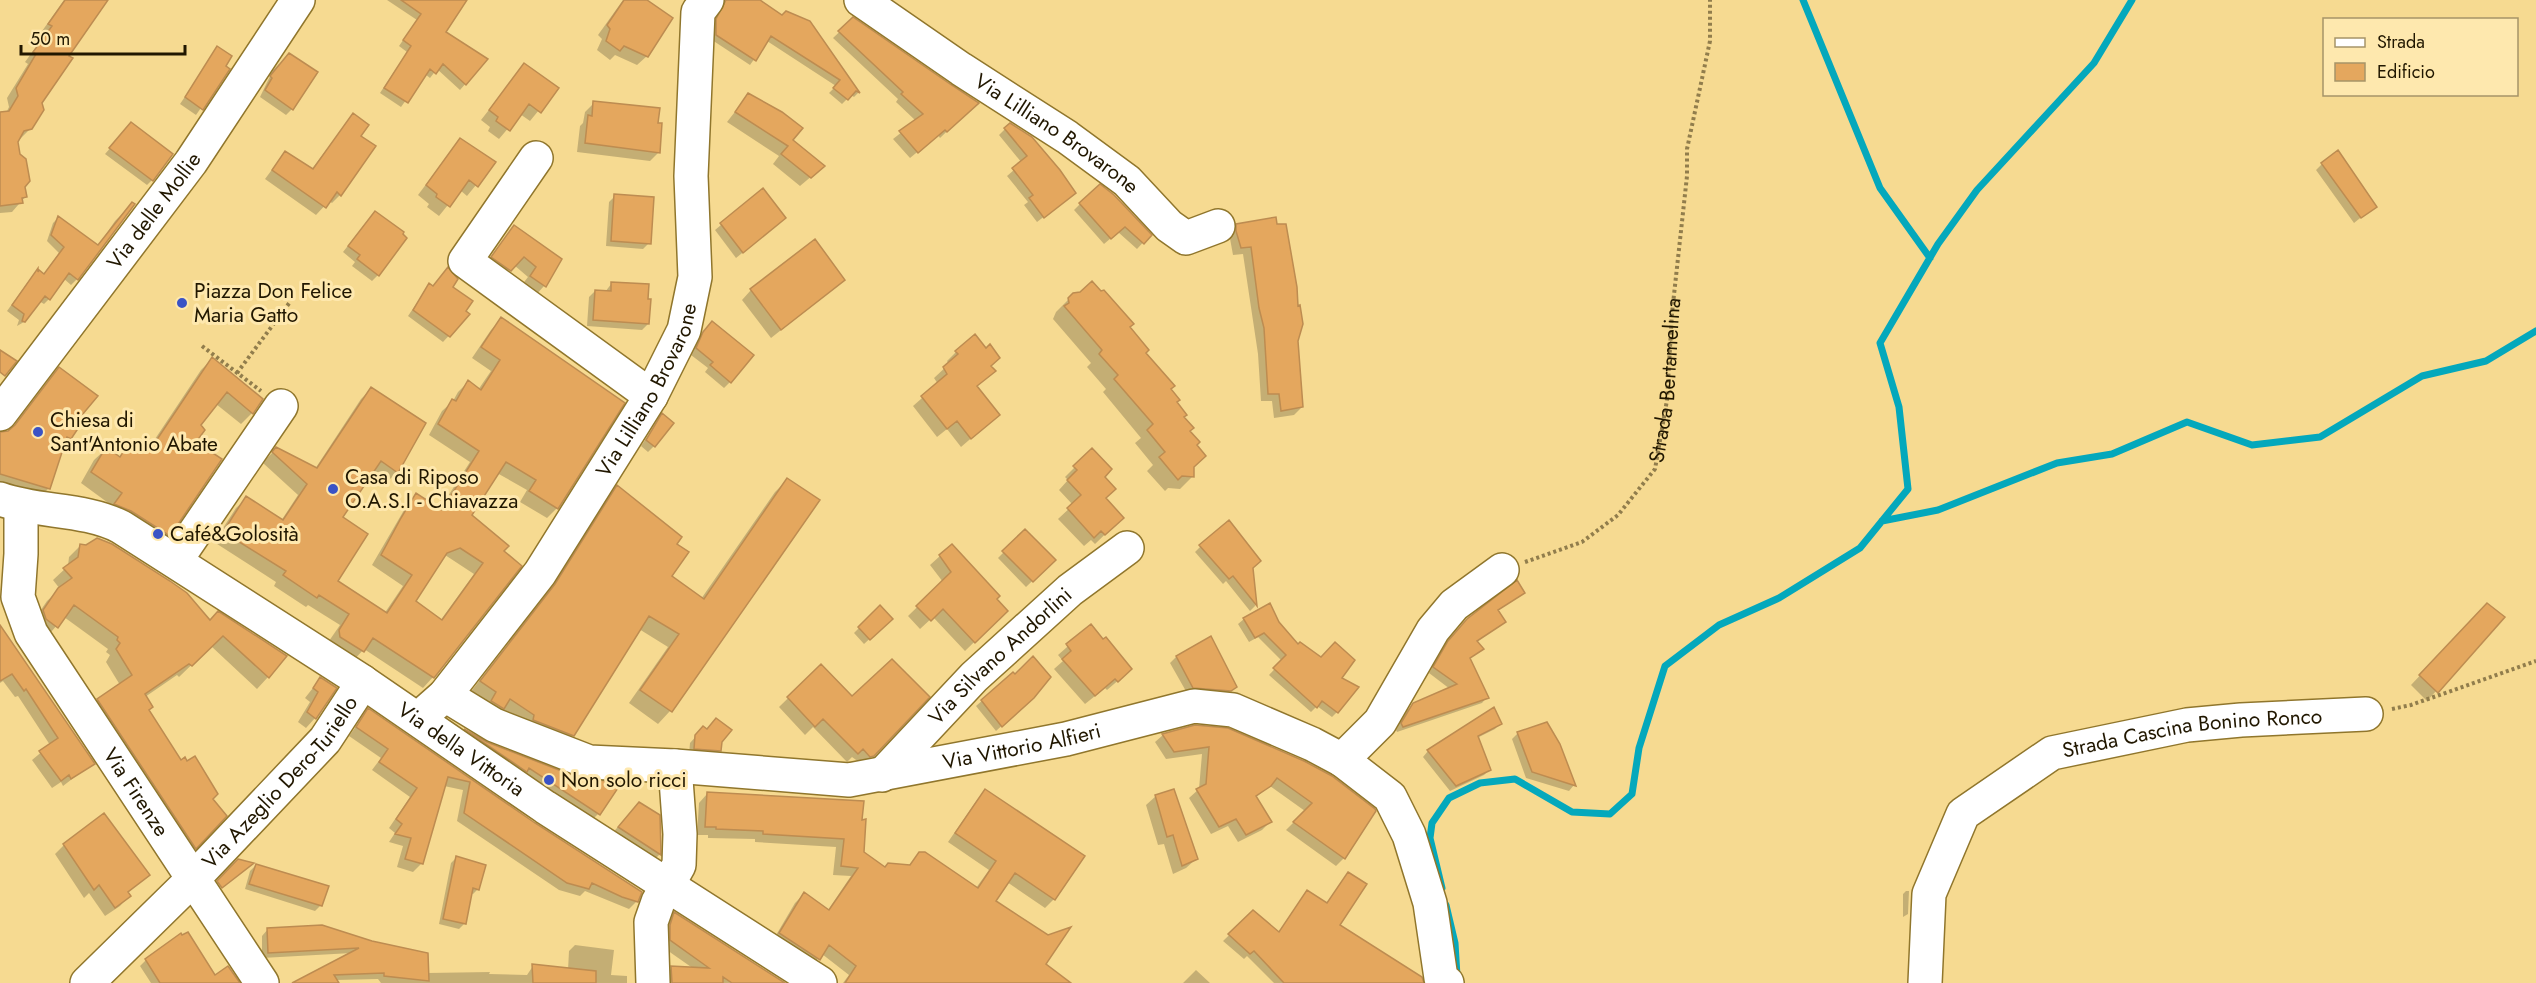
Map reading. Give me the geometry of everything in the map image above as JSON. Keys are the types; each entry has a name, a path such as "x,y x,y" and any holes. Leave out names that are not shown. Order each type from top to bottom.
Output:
{"street":[{"name":"Via delle Mollie","path":"0,414 191,162 298,0"},
{"name":"Via Lilliano Brovarone","path":"418,719 445,694 540,573 651,396 684,330 695,277 691,176 697,24 698,12 707,0"},
{"name":"Via Lilliano Brovarone","path":"861,0 961,69 1067,137 1128,181 1169,226 1186,238 1218,226"},
{"path":"536,158 465,261 651,396"},
{"path":"176,560 281,406"},
{"name":"Via della Vittoria","path":"10,503 103,518 176,560 363,682 545,807 820,983"},
{"name":"Via Firenze","path":"10,503 21,554 18,597 31,633 262,983"},
{"name":"Via Silvano Andorlini","path":"882,775 974,677 1070,590 1127,548"},
{"path":"1342,760 1380,722 1433,630 1454,605 1502,570"},
{"name":"Via Azeglio Dero-Turiello","path":"87,983 193,879 325,740 363,682"},
{"name":"Via Vittorio Alfieri","path":"445,694 494,725 589,762 675,766 849,780 1066,739 1194,706 1233,710 1312,744 1342,760 1390,797 1409,835 1430,903 1442,981"},
{"name":"Strada Cascina Bonino Ronco","path":"1925,983 1929,894 1964,813 2052,753 2187,725 2366,714"},
{"path":"653,983 651,922 657,902 679,865 680,834 675,766"}],"path":[{"name":"Strada Bertamelina","path":"1502,570 1582,542 1618,515 1655,469 1667,400 1672,313 1687,176 1687,149 1710,41 1710,0"},
{"path":"237,373 290,302"},
{"path":"202,346 281,406"},
{"path":"2366,714 2411,705 2536,661"}],"building":[{"path":"65,0 108,0 69,56 73,58 42,103 44,110 32,129 24,131 18,142 20,154 26,159 30,181 25,187 27,197 22,198 23,203 0,206 0,112 9,111 18,96 16,88 36,54 33,52 52,26 48,24"},
{"path":"401,0 467,0 446,32 488,59 466,85 443,64 436,74 430,69 408,103 384,88 411,46 403,40 421,14"},
{"path":"624,0 647,0 673,18 648,57 624,46 620,51 606,41 610,29 607,25"},
{"path":"726,0 760,0 782,15 786,11 810,21 860,93 856,91 848,100 833,88 840,80 771,36 756,61 716,35 716,19"},
{"path":"853,17 979,103 947,132 945,130 918,153 899,131 923,114 838,31"},
{"path":"217,46 232,56 226,66 230,69 203,110 185,97"},
{"path":"289,53 318,72 293,110 265,90 272,78 270,76"},
{"path":"524,63 559,88 541,113 529,104 510,131 496,121 498,117 489,110"},
{"path":"748,93 782,112 803,128 793,140 825,166 811,178 781,154 788,146 735,112"},
{"path":"593,101 660,108 658,123 662,123 660,153 585,143 588,115 592,116"},
{"path":"353,113 369,125 361,136 376,146 341,196 337,192 326,208 272,170 285,151 313,169"},
{"path":"131,122 173,154 153,181 109,148"},
{"path":"1010,123 1032,137 1076,193 1044,218 1029,198 1033,195 1012,168 1027,156 1004,128"},
{"path":"460,138 496,162 478,187 469,180 450,207 436,197 437,194 426,185"},
{"path":"2338,150 2377,207 2361,218 2321,163"},
{"path":"1100,184 1114,195 1152,235 1144,244 1125,227 1111,239 1079,203"},
{"path":"763,188 786,218 743,253 720,223"},
{"path":"614,194 654,197 651,244 611,241"},
{"path":"132,202 135,204 78,280 69,273 50,300 45,296 25,322 22,321 24,314 12,305 38,268 38,272 39,270 44,274 64,247 51,235 58,216 98,245"},
{"path":"375,211 404,232 407,238 379,276 357,259 360,255 348,246"},
{"path":"1276,217 1277,224 1286,224 1298,306 1300,305 1303,324 1298,341 1303,407 1281,411 1279,394 1268,394 1264,328 1251,247 1241,248 1236,231 1236,224"},
{"path":"514,225 562,259 546,287 530,276 536,267 524,257 511,271 491,257"},
{"path":"815,239 845,280 781,330 750,289"},
{"path":"448,267 458,279 453,287 473,301 466,311 470,314 450,337 413,310 429,283 433,286"},
{"path":"1092,281 1101,291 1104,290 1134,324 1130,327 1149,350 1146,353 1175,386 1171,389 1180,400 1177,402 1187,415 1184,417 1194,428 1190,431 1200,442 1197,445 1206,456 1194,467 1194,477 1182,476 1178,480 1159,457 1165,452 1147,430 1153,424 1114,379 1118,375 1099,354 1102,350 1064,306 1069,303 1068,298 1073,293 1080,292"},
{"path":"611,282 649,284 648,299 651,299 649,324 593,320 595,290 611,291"},
{"path":"501,317 625,403 558,509 529,491 536,480 506,462 472,515 509,546 504,551 522,566 434,678 373,638 364,652 340,637 339,630 349,614 319,595 317,598 283,575 286,571 223,532 246,496 283,520 307,484 272,452 276,447 317,468 371,387 426,423 398,473 381,461 343,517 368,534 338,581 387,613 412,575 381,555 401,518 416,493 442,510 479,451 438,424 452,399 456,401 468,380 481,390 500,360 481,347","holes":["460,548 483,563 442,620 416,601 447,553"]},
{"path":"712,321 754,355 731,383 710,365 713,362 696,348 703,332"},
{"path":"975,334 986,348 990,344 1000,358 991,366 996,371 977,386 1000,415 971,439 957,421 947,429 921,396 947,374 943,367 958,354 955,351"},
{"path":"0,350 17,361 5,376 0,372"},
{"path":"212,357 263,399 253,414 227,392 201,425 205,430 196,442 222,459 170,536 131,511 114,504 122,493 91,472 106,447 120,457 125,449 130,452 136,443 150,450"},
{"path":"59,367 98,396 82,415 85,418 71,439 67,437 50,489 0,474 0,432 8,431 15,425"},
{"path":"662,413 674,423 655,447 646,440"},
{"path":"1092,448 1112,469 1105,477 1116,489 1106,498 1124,518 1105,535 1101,531 1094,538 1067,508 1081,495 1067,480 1077,470 1073,466"},
{"path":"787,478 820,500 672,712 640,690 679,634 649,616 574,736 533,720 534,715 510,699 504,709 491,701 496,692 480,681 555,584 617,485 682,537 677,544 689,552 672,576 704,599"},
{"path":"1229,520 1261,561 1253,568 1257,606 1233,576 1229,579 1199,545"},
{"path":"1025,529 1056,560 1033,582 1002,551"},
{"path":"97,538 112,544 187,593 210,620 218,611 287,656 269,678 223,636 192,666 189,664 145,694 153,707 149,710 181,760 185,757 187,761 195,756 218,794 213,799 227,816 196,849 97,699 132,675 116,649 120,643 117,640 118,637 74,605 58,628 46,619 43,610 58,588 72,578 63,568 78,557 80,544 86,545"},
{"path":"952,544 1000,596 997,599 1008,611 975,643 943,609 931,621 916,606 951,572 939,555"},
{"path":"1517,580 1525,593 1498,610 1506,622 1477,641 1484,649 1470,658 1489,698 1403,727 1401,723 1413,703 1457,684 1433,667 1448,641 1467,619"},
{"path":"1270,603 1279,622 1298,644 1300,642 1321,657 1335,642 1355,660 1342,678 1359,687 1338,713 1322,701 1317,708 1273,668 1286,655 1264,633 1255,638 1243,618"},
{"path":"2487,603 2505,617 2438,693 2419,675"},
{"path":"880,605 893,619 870,640 858,627"},
{"path":"1091,624 1103,639 1106,637 1132,669 1118,682 1115,679 1095,696 1062,659 1071,651 1066,644"},
{"path":"0,625 95,764 71,779 69,775 61,781 39,751 58,738 26,689 24,691 12,674 0,681"},
{"path":"1211,636 1237,687 1231,691 1193,688 1176,656"},
{"path":"1033,656 1051,677 1034,698 1002,727 981,700 1013,672 1015,674"},
{"path":"892,659 930,697 874,756 870,757 863,749 858,754 823,719 815,727 787,697 821,664 852,696"},
{"path":"320,677 337,688 316,719 307,712 318,692 313,688"},
{"path":"1494,707 1502,724 1478,736 1491,770 1456,786 1427,750"},
{"path":"368,708 535,823 642,892 638,902 592,883 589,889 567,883 464,813 470,782 448,777 423,864 405,859 411,838 395,834 402,824 396,819 417,788 379,762 388,749 356,727"},
{"path":"716,718 732,730 722,742 721,751 694,749 695,735 703,726 707,729"},
{"path":"1547,722 1560,744 1576,786 1532,772 1517,732"},
{"path":"1195,725 1228,728 1304,761 1332,776 1375,809 1376,811 1345,859 1293,822 1312,803 1277,778 1271,786 1256,796 1272,822 1246,835 1236,819 1219,827 1196,789 1206,784 1209,747 1174,752 1162,734"},
{"path":"464,729 487,742 582,779 622,782 600,815 529,768 527,772"},
{"path":"985,789 1085,856 1055,900 1015,873 996,901 1048,935 1071,927 1046,964 1071,983 845,983 856,966 829,945 820,960 779,933 804,892 829,910 858,868 841,866 844,839 763,834 763,831 705,827 707,792 864,801 862,820 866,819 864,852 885,867 888,863 910,865 919,852 925,852 978,888 996,861 955,833"},
{"path":"1174,789 1198,859 1182,866 1173,835 1167,837 1155,795"},
{"path":"639,802 660,815 661,855 618,827"},
{"path":"104,813 150,875 128,892 131,896 115,908 99,885 94,890 63,844"},
{"path":"456,856 486,865 479,890 473,888 466,924 443,919"},
{"path":"238,859 254,863 222,888 217,881"},
{"path":"256,864 329,886 322,906 249,884"},
{"path":"1348,872 1367,884 1340,925 1422,977 1424,983 1284,983 1254,951 1250,954 1228,934 1253,910 1279,932 1307,890 1327,903"},
{"path":"674,912 785,983 732,983 723,977 723,983 672,983 671,966 709,968 670,940 670,925"},
{"path":"322,925 372,941 428,953 429,981 384,976 384,973 334,975 339,983 292,983 359,948 268,953 267,928"},
{"path":"188,932 215,975 228,966 240,983 160,983 145,959 181,933 182,935"},
{"path":"532,964 596,971 596,983 533,983"}],"waterway":[{"path":"1803,0 1880,188 1930,258"},
{"path":"1442,888 1430,838 1432,823 1449,798 1480,783 1515,779 1572,812 1610,814 1632,794 1639,748 1665,666 1719,625 1779,598 1860,548 1908,489 1899,407 1880,343 1938,244 1977,190 2094,63 2132,0"},
{"path":"1882,521 1938,510 2057,463 2112,454 2187,422 2252,445 2320,437 2422,376 2486,361 2536,331"},
{"path":"1446,905 1455,943 1457,976"}],"place":[{"name":"Piazza Don Felice Maria Gatto","path":"182,303"},
{"name":"Chiesa di Sant'Antonio Abate","path":"38,432"},
{"name":"Casa di Riposo O.A.S.I - Chiavazza","path":"333,489"},
{"name":"Café&Golosità","path":"158,534"},
{"name":"Non solo ricci","path":"549,780"}]}
